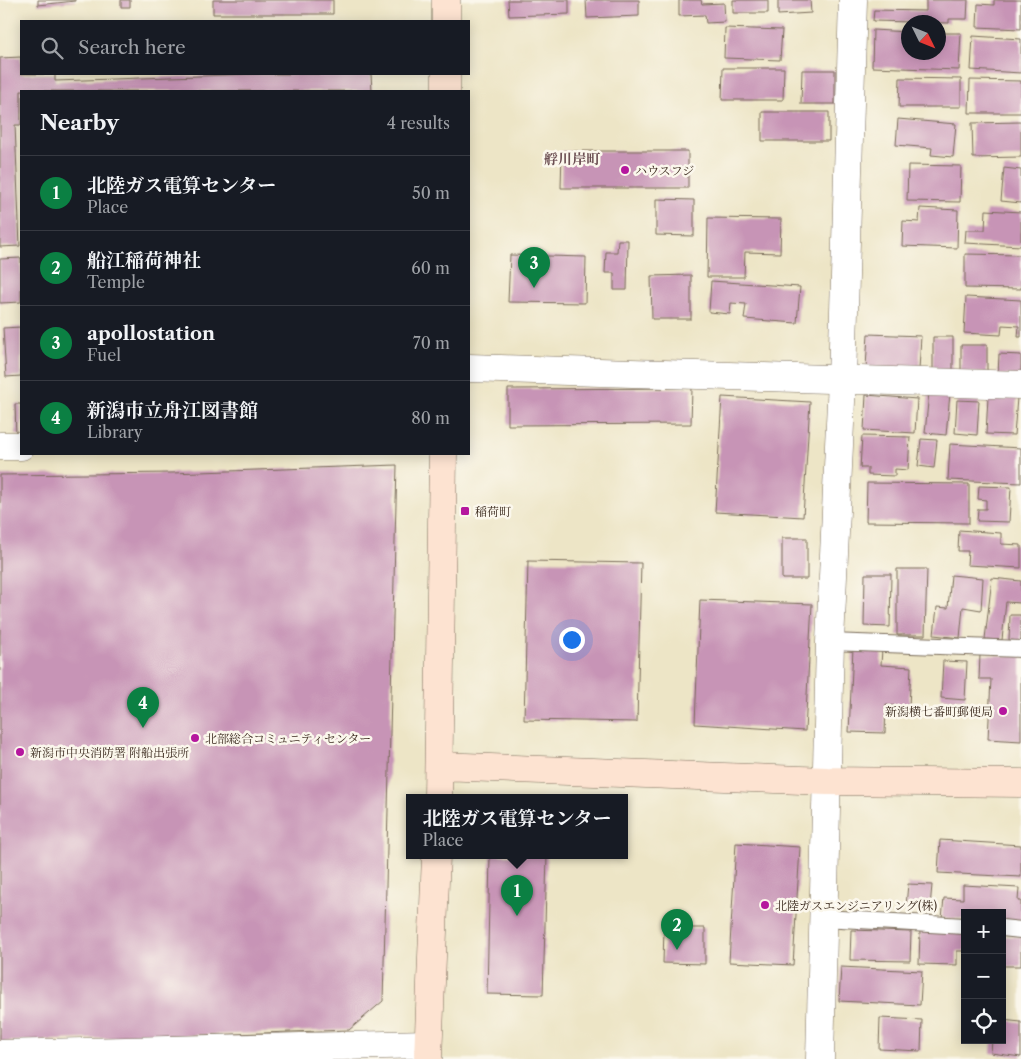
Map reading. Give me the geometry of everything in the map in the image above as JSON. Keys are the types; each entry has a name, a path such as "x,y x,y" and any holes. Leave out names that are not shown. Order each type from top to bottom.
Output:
{"street":[{"path":"446,0 446,20"},
{"path":"820,1059 830,642 842,380 853,0"},
{"path":"446,75 446,90"},
{"path":"470,368 1021,385"},
{"path":"0,446 20,446"},
{"path":"438,794 443,455"},
{"path":"440,766 827,781 1021,783"},
{"path":"0,1054 428,1052 436,859"}],"lane":[{"path":"830,642 1021,649"},
{"path":"824,918 961,926"},
{"path":"1006,928 1021,930"}],"building":[{"path":"38,0 75,0 75,1 38,5"},
{"path":"121,0 130,0 130,7 121,7"},
{"path":"213,0 333,0 333,14 213,14"},
{"path":"508,0 569,0 569,14 509,16"},
{"path":"586,0 639,0 639,16 587,18"},
{"path":"679,0 701,0 702,4 724,3 725,22 706,23 705,15 679,16"},
{"path":"733,0 768,0 768,13 733,13"},
{"path":"778,0 810,0 811,13 778,15"},
{"path":"926,0 968,0 967,19 949,19 949,23 946,23 946,15 901,15 901,22 873,21 874,10 926,11"},
{"path":"994,0 1021,0 1021,29 977,27 978,4 994,5"},
{"path":"725,28 782,30 780,60 724,58"},
{"path":"873,30 901,32 901,60 946,60 946,33 961,33 959,70 872,67"},
{"path":"973,36 1021,39 1021,73 971,70"},
{"path":"20,57 20,75 55,75 55,81 228,75 371,75 372,90 20,90 20,125 15,125 20,246 0,247 0,58"},
{"path":"723,68 784,68 783,100 722,100"},
{"path":"802,70 835,70 835,104 801,104"},
{"path":"900,78 961,79 961,107 899,107"},
{"path":"970,80 1021,81 1021,113 969,113"},
{"path":"762,112 829,112 829,141 762,141"},
{"path":"898,119 956,124 953,157 931,155 932,148 896,145"},
{"path":"1021,122 1021,157 973,158 972,123"},
{"name":"ハウスフジ","path":"562,151 688,151 688,188 561,188"},
{"path":"908,165 961,166 960,202 907,201"},
{"path":"1004,168 1021,170 1021,203 1001,201"},
{"path":"656,199 694,200 694,236 656,235"},
{"path":"920,208 958,210 957,248 902,246 903,221 919,222"},
{"path":"986,210 1021,212 1021,246 965,243 966,230 985,230"},
{"path":"708,218 781,219 780,253 745,252 744,277 707,277"},
{"path":"618,240 628,240 627,290 614,290 614,273 605,273 606,252 617,252"},
{"path":"965,254 1021,255 1021,289 965,288"},
{"path":"510,255 586,257 585,303 508,302"},
{"path":"20,258 20,302 0,303 0,259"},
{"path":"691,275 691,319 652,319 651,276"},
{"path":"711,281 800,287 797,323 744,319 746,304 731,303 730,314 709,312"},
{"path":"966,297 1021,300 1021,337 1018,337 1019,326 1002,325 1001,335 964,333"},
{"path":"20,327 20,376 6,377 3,328"},
{"path":"868,334 921,336 919,370 866,368"},
{"path":"933,337 953,337 953,371 933,371"},
{"path":"961,345 987,345 987,373 961,373"},
{"path":"999,354 1021,355 1021,376 998,375"},
{"path":"692,388 691,424 508,425 508,389"},
{"path":"929,392 950,394 946,435 925,433"},
{"path":"866,395 917,399 915,433 864,430"},
{"path":"722,397 810,402 803,517 715,512"},
{"path":"988,397 1017,398 1014,435 986,434"},
{"path":"957,400 979,401 977,435 955,433"},
{"path":"15,404 20,404 20,435 16,435"},
{"path":"862,436 910,437 908,470 895,469 895,476 868,475 868,468 860,468"},
{"path":"921,439 937,440 934,468 918,466"},
{"path":"950,444 1021,448 1021,483 948,480"},
{"name":"北部総合コミュニティセンター","path":"397,465 383,1001 349,1030 0,1042 0,475 172,473"},
{"path":"867,483 969,484 969,523 866,522"},
{"path":"979,486 1011,487 1009,522 977,521 978,509 986,509 986,500 978,499"},
{"path":"959,530 1001,533 1001,544 1021,545 1021,568 967,565 968,551 958,551"},
{"path":"782,538 807,538 807,579 782,579"},
{"path":"528,561 641,563 637,722 524,720"},
{"path":"897,569 927,569 925,635 897,635"},
{"path":"865,574 891,574 890,627 864,626"},
{"path":"951,575 983,578 981,610 963,607 960,638 934,635 937,607 948,608"},
{"path":"992,578 1021,581 1021,603 1006,602 1002,640 985,639"},
{"path":"700,600 812,604 805,731 695,724"},
{"path":"1010,615 1021,615 1021,641 1009,640"},
{"path":"853,648 882,649 881,665 911,667 909,707 886,705 885,733 849,732"},
{"path":"980,655 1021,656 1021,741 988,739 991,679 979,679"},
{"path":"943,661 967,662 965,700 941,698"},
{"path":"940,840 1021,845 1021,877 938,873"},
{"name":"北陸ガスエンジニアリング(株)","path":"736,843 800,847 793,965 729,962"},
{"path":"490,859 547,859 543,995 487,994"},
{"path":"908,884 932,885 930,907 906,906"},
{"path":"963,885 1019,888 1018,901 1021,901 1021,922 1006,921 1006,909 961,909 961,919 942,918 944,898 963,899"},
{"path":"664,928 705,928 705,964 663,963"},
{"path":"851,930 911,932 910,961 850,960"},
{"path":"920,931 961,931 961,951 957,951 957,965 919,964"},
{"path":"1006,936 1021,937 1021,966 1006,966"},
{"path":"841,967 922,971 920,1005 839,1001"},
{"path":"880,1018 922,1020 921,1051 879,1049"},
{"path":"1006,1020 1021,1022 1021,1057 991,1053 992,1044 1006,1044"}],"place":[{"name":"ハウスフジ","path":"625,170"},
{"name":"apollostation","path":"534,288"},
{"name":"稲荷町","path":"465,511"},
{"name":"新潟横七番町郵便局","path":"1003,711"},
{"name":"新潟市立舟江図書館","path":"143,728"},
{"name":"北部総合コミュニティセンター","path":"195,738"},
{"name":"新潟市中央消防署 附船出張所","path":"20,752"},
{"name":"北陸ガスエンジニアリング(株)","path":"765,905"},
{"name":"北陸ガス電算センター","path":"517,916"},
{"name":"船江稲荷神社","path":"677,950"}],"district":[{"name":"艀川岸町","path":"572,159"}]}
